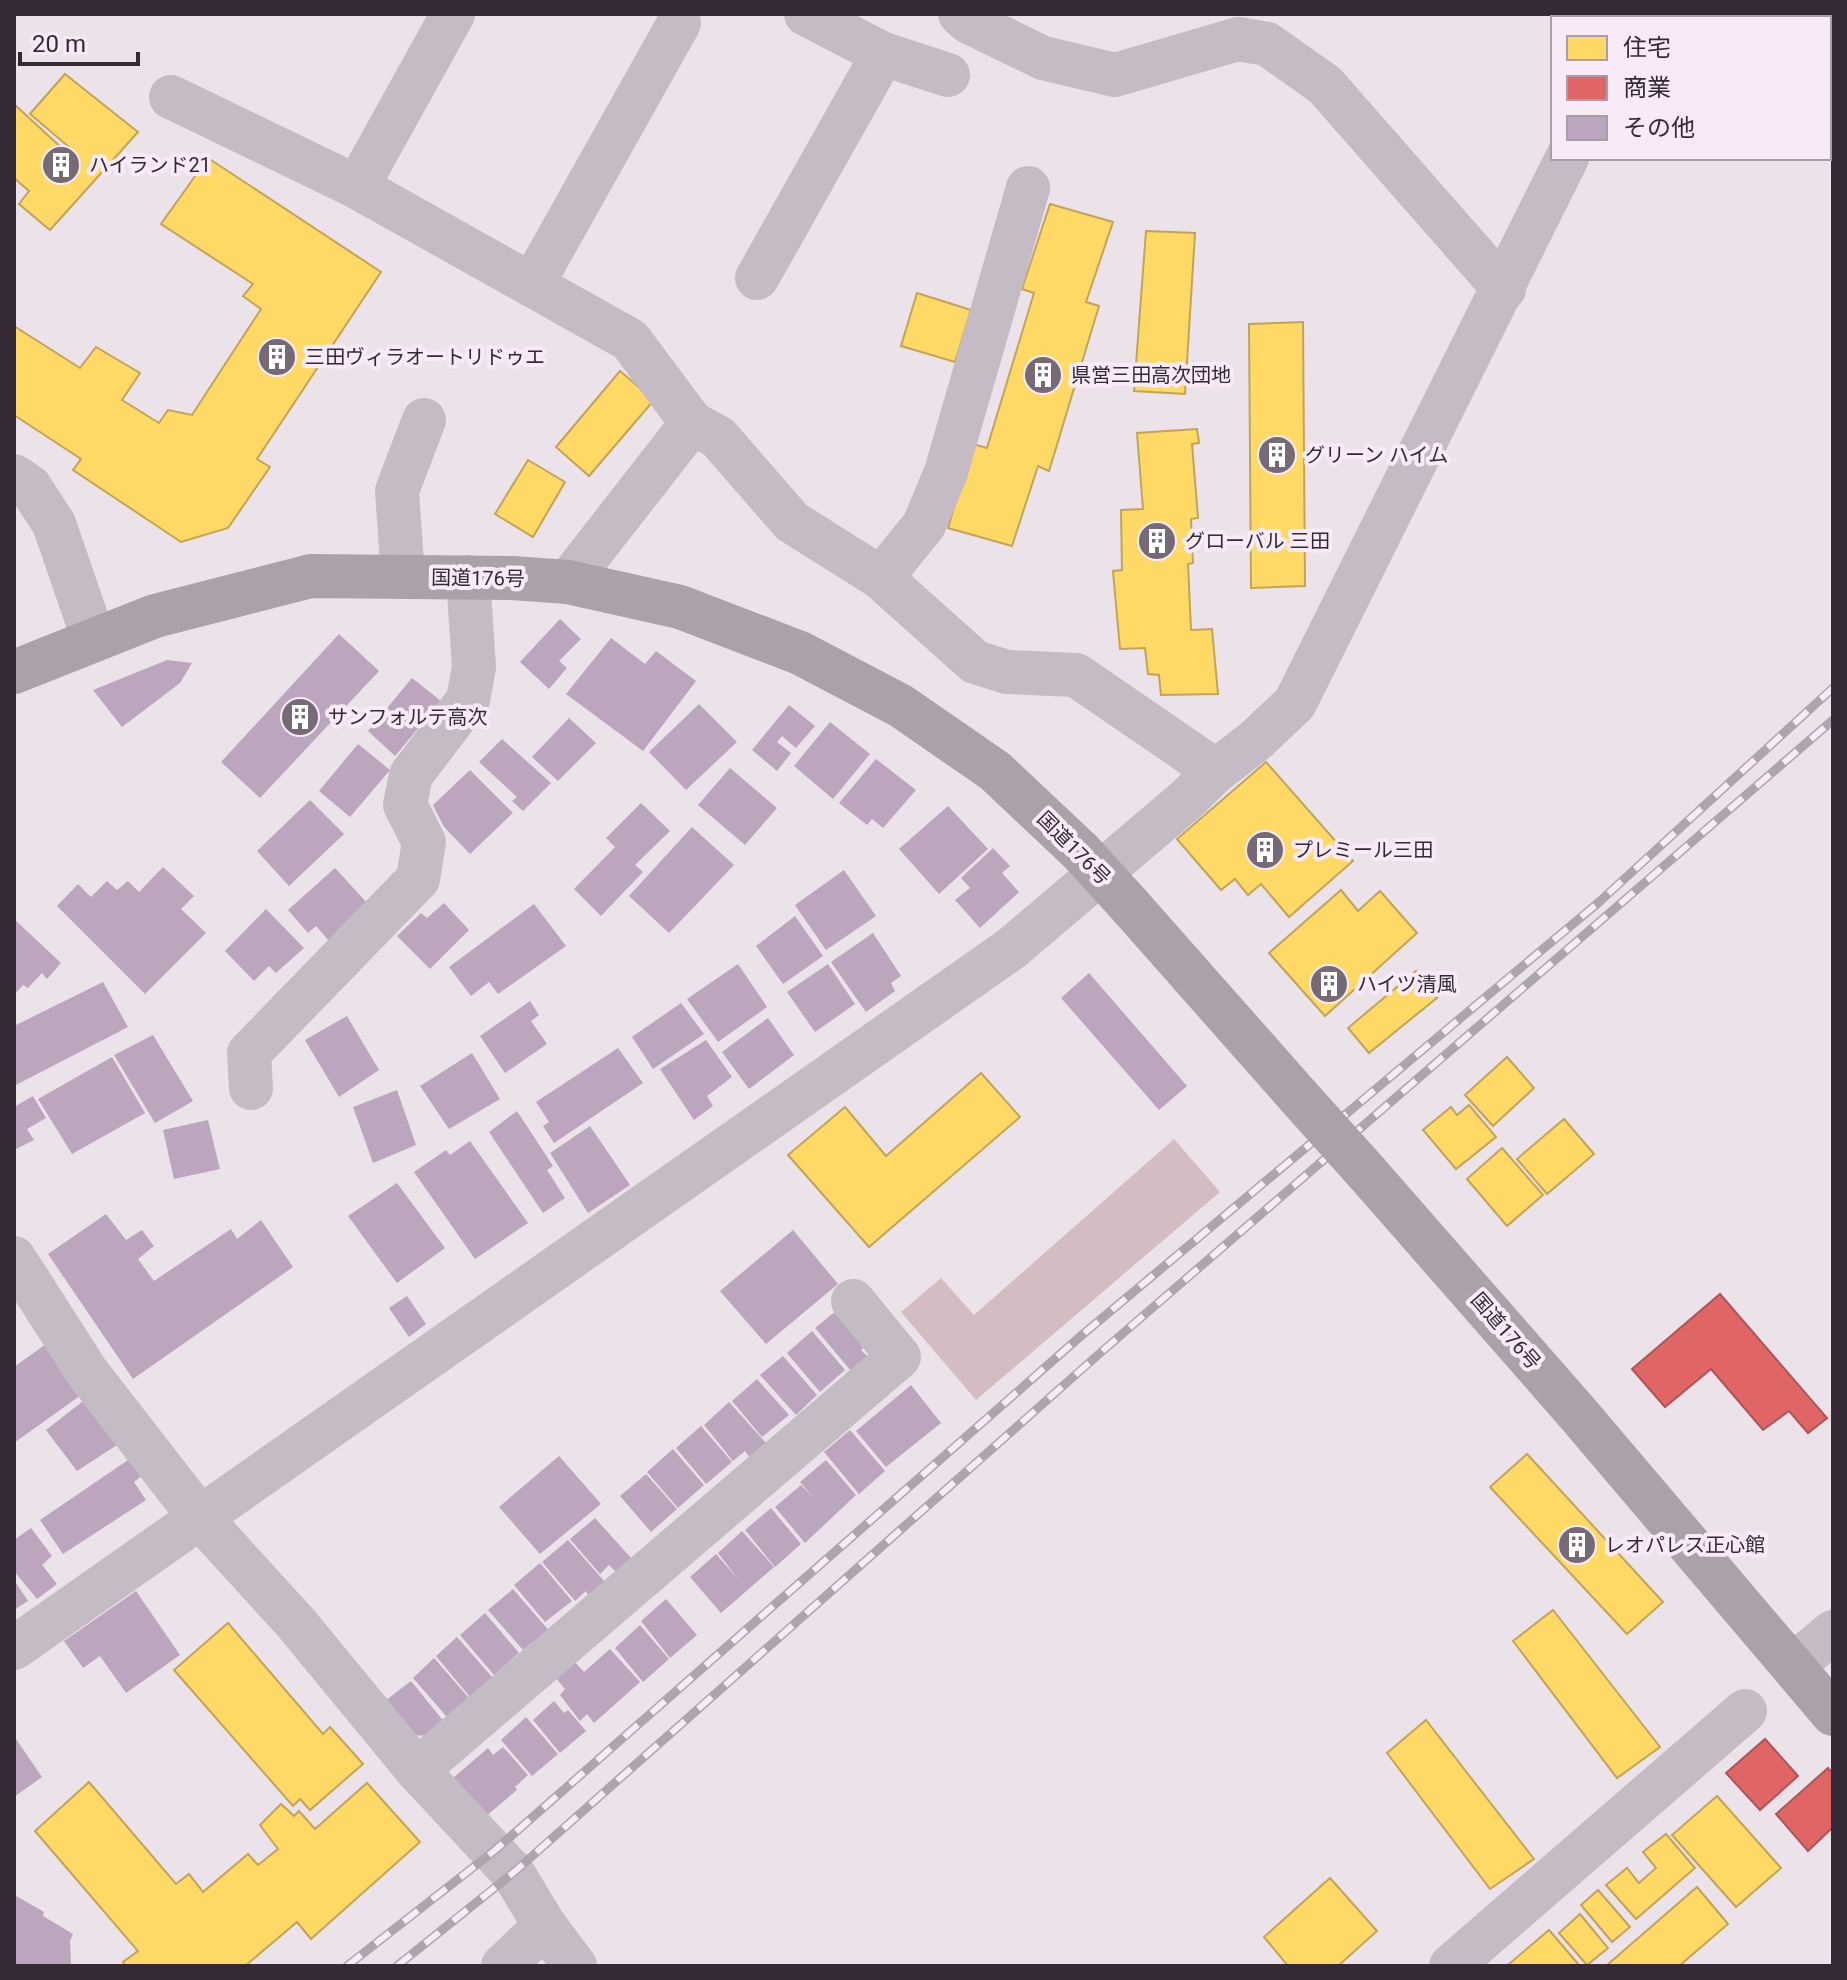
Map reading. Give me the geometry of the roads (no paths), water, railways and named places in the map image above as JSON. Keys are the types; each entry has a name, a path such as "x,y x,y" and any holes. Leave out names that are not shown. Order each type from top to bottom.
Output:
{"highway":[{"name":"国道176号","path":"14,672 155,616 311,576 468,577 568,582 680,607 800,653 901,706 995,771 1081,852 1579,1415 1833,1714"}],"street":[{"path":"357,187 453,14"},
{"path":"806,14 883,54 948,75"},
{"path":"960,14 969,22 1043,58 1115,75 1238,39 1267,44 1325,85 1504,289"},
{"path":"532,285 676,17"},
{"path":"757,278 883,54"},
{"path":"171,97 357,187 630,340 692,423 718,437 792,522 881,578 975,662 1007,672 1076,675 1216,771"},
{"path":"14,1648 1012,948 1256,740 1295,703 1566,160"},
{"path":"881,578 924,525 946,472 1028,188"},
{"path":"403,577 397,491 424,420"},
{"path":"568,582 692,423"},
{"path":"14,476 30,487 54,524 94,640"},
{"path":"251,1088 249,1053 418,879 424,842 405,805 411,775 468,700 474,667 468,577"},
{"path":"14,1258 87,1372 201,1519 296,1623 417,1770 513,1873 545,1926 575,1966"},
{"path":"417,1770 899,1357 853,1301"},
{"path":"1451,1966 1745,1711"},
{"path":"503,1966 545,1926"}],"railway":[{"path":"347,1966 494,1851 1082,1335 1598,903 1833,688"},
{"path":"397,1966 513,1873 1099,1354 1833,720"}],"place":[{"name":"ハイランド21","path":"61,165"},
{"name":"三田ヴィラオートリドゥエ","path":"277,357"},
{"name":"県営三田高次団地","path":"1043,375"},
{"name":"グリーン ハイム","path":"1277,455"},
{"name":"グローバル 三田","path":"1157,541"},
{"name":"サンフォルテ高次","path":"300,717"},
{"name":"プレミール三田","path":"1265,850"},
{"name":"ハイツ清風","path":"1329,984"},
{"name":"レオパレス正心館","path":"1577,1545"}]}
